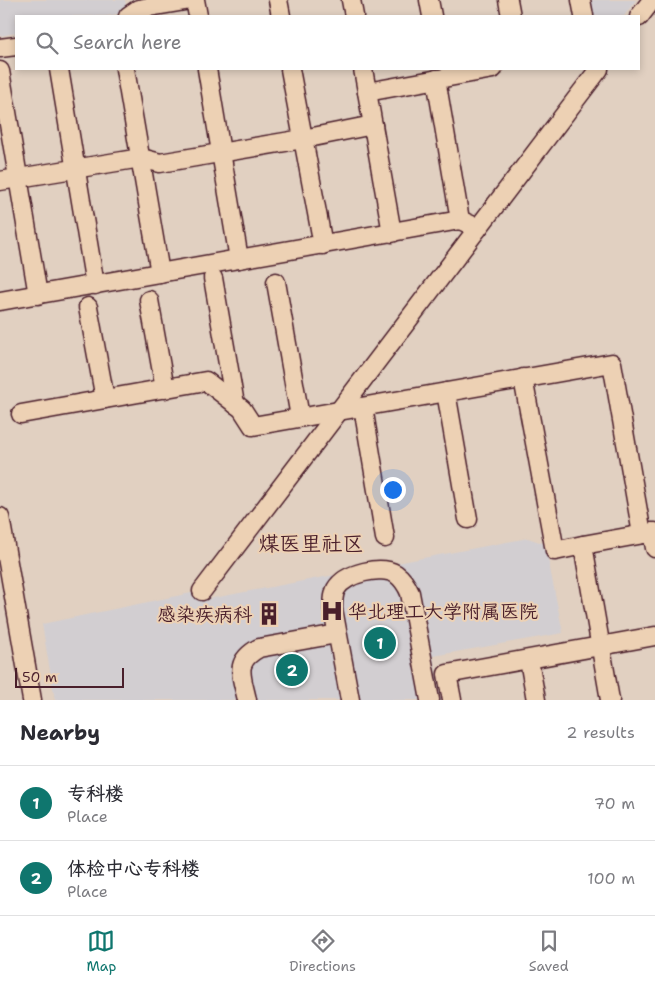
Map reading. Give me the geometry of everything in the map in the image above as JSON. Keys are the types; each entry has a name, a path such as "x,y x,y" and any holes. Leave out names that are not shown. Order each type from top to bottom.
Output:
{"street":[{"path":"129,15 138,9 193,0 198,15"},
{"path":"278,0 281,15"},
{"path":"352,0 354,15"},
{"path":"430,0 432,15"},
{"path":"508,0 511,15"},
{"path":"581,0 584,15"},
{"path":"640,16 652,0"},
{"path":"0,48 15,46"},
{"path":"59,70 95,285"},
{"path":"125,70 160,273"},
{"path":"207,70 239,259"},
{"path":"290,70 323,245"},
{"path":"363,70 392,233"},
{"path":"368,92 440,75 484,70"},
{"path":"202,591 598,70"},
{"path":"0,71 38,295"},
{"path":"440,75 460,220"},
{"path":"0,181 141,158 160,163 373,125"},
{"path":"0,301 460,220 478,228"},
{"path":"213,278 235,404"},
{"path":"276,282 300,417"},
{"path":"149,300 165,389"},
{"path":"88,307 105,399"},
{"path":"21,414 206,381 242,409 253,426 339,410 446,392 523,378 612,363 651,537 583,544 555,551 523,378"},
{"path":"446,392 468,520"},
{"path":"363,406 384,538"},
{"path":"0,517 4,561 32,700"},
{"path":"583,544 610,700"},
{"path":"350,700 333,609 336,590 342,582 354,575 379,570 389,571 402,578 410,593 430,700"},
{"path":"247,700 241,668 244,660 250,653 260,648 338,634"},
{"path":"452,700 447,674 655,636"},
{"path":"529,660 536,700"}],"shaded area":[{"path":"0,0 125,0 127,12 112,15 15,15 15,33 0,36"},
{"path":"591,0 636,0 625,15 593,15"},
{"name":"华北理工大学附属医院","path":"528,538 545,544 563,633 433,656 441,700 55,700 42,624 196,592 208,599"}],"place":[{"name":"华北理工大学附属医院","path":"332,611"},
{"name":"感染疾病科","path":"269,614"},
{"name":"专科楼","path":"380,643"},
{"name":"体检中心专科楼","path":"292,670"}],"district":[{"name":"煤医里社区","path":"311,544"}]}
